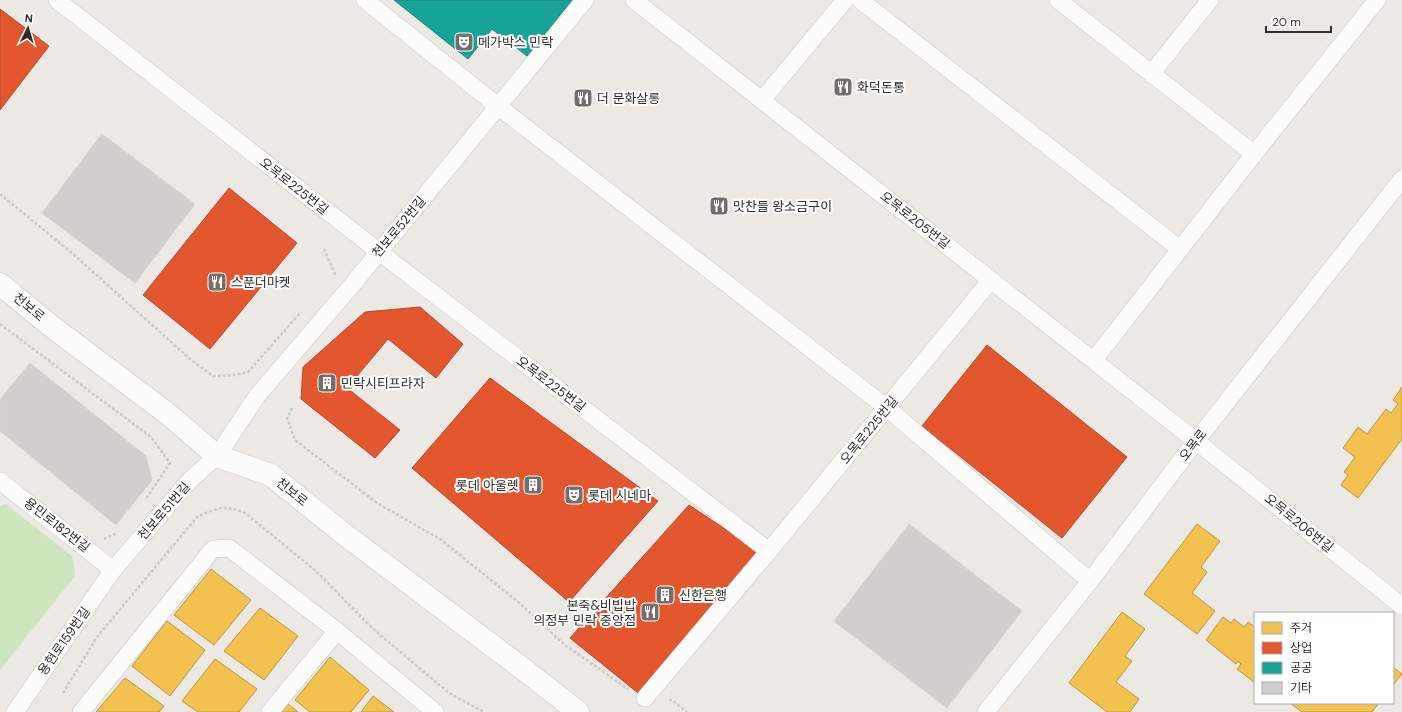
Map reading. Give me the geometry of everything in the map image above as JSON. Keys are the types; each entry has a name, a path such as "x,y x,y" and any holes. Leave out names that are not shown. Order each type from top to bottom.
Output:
{"main road":[{"name":"천보로","path":"0,284 51,326 168,414 217,456 271,475 344,534 516,663 578,712"}],"street":[{"name":"오목로225번길","path":"57,0 378,252 769,551 991,280"},
{"path":"365,0 499,107 887,408 1090,582"},
{"name":"천보로52번길","path":"217,456 257,396 352,285 585,0"},
{"name":"오목로205번길","path":"634,0 1196,441"},
{"path":"762,100 845,0"},
{"path":"860,0 1180,249"},
{"path":"1058,0 1254,154"},
{"path":"1151,74 1210,0"},
{"path":"1094,360 1254,154 1377,0"},
{"name":"오목로","path":"986,712 1090,582 1196,441 1402,180"},
{"name":"오목로206번길","path":"1196,441 1402,606"},
{"name":"천보로51번길","path":"113,570 189,481 217,456"},
{"name":"용민로182번길","path":"0,481 113,570"},
{"path":"81,712 214,549 229,548 337,631 435,712"},
{"path":"645,698 769,551"},
{"name":"용현로159번길","path":"15,712 113,570"},
{"path":"270,712 337,631"}],"path":[{"path":"0,194 72,253 190,360 213,376 235,375 248,372 304,308"},
{"path":"324,248 335,274 330,279"},
{"path":"0,324 151,437 170,463 142,504"},
{"path":"292,408 287,418 294,440 377,503 440,539 517,601 565,645 646,702 645,698 672,700 687,712"},
{"path":"63,693 98,637 197,517 218,508 231,507 245,513 318,572 371,627 449,693 484,712"},
{"path":"100,541 116,534 121,528"}],"green space":[{"path":"6,504 73,557 75,576 0,670 0,506"}],"building: 주거":[{"path":"1402,387 1402,439 1358,498 1341,485 1348,475 1344,472 1355,457 1343,448 1358,427 1367,434 1386,409 1391,413 1398,404 1393,400"},
{"path":"1197,524 1220,541 1201,567 1207,572 1192,593 1215,611 1197,634 1144,594"},
{"path":"211,569 251,600 214,645 174,615"},
{"path":"260,608 298,636 264,680 224,651"},
{"path":"1122,612 1145,629 1125,656 1132,661 1116,682 1139,699 1130,712 1107,712 1069,683"},
{"path":"1223,617 1231,623 1234,619 1244,627 1248,622 1254,626 1254,682 1237,669 1241,664 1238,661 1236,664 1206,640"},
{"path":"167,621 205,650 170,696 132,666"},
{"path":"330,657 369,690 351,712 310,712 295,700"},
{"path":"215,659 257,689 239,712 198,712 182,701"},
{"path":"1394,668 1402,674 1394,684"},
{"path":"125,678 164,706 159,712 96,712"},
{"path":"373,696 394,712 361,712"},
{"path":"288,704 298,712 281,712"},
{"path":"1291,704 1378,704 1372,712 1302,712"}],"building: 상업":[{"path":"0,9 49,46 0,110"},
{"path":"229,188 297,243 210,349 143,295"},
{"name":"민락시티프라자","path":"420,307 463,344 436,378 388,339 347,388 400,430 375,458 301,399 303,367 365,312"},
{"path":"987,345 1127,457 1062,538 922,426"},
{"name":"롯데 아울렛","path":"490,378 658,501 569,602 412,468"},
{"name":"신한은행","path":"689,505 758,551 638,693 570,638"}],"building: 공공":[{"name":"메가박스 민락","path":"394,0 572,0 527,56 492,29 468,59"}],"building: 기타":[{"path":"102,134 195,204 135,283 42,213"},
{"path":"30,363 146,456 152,480 116,525 0,431 0,399"},
{"path":"909,524 1022,611 947,708 834,621"}],"place":[{"name":"메가박스 민락","path":"464,42"},
{"name":"화덕돈통","path":"843,87"},
{"name":"더 문화살롱","path":"583,98"},
{"name":"맛찬들 왕소금구이","path":"719,206"},
{"name":"스푼더마켓","path":"217,282"},
{"name":"민락시티프라자","path":"327,383"},
{"name":"롯데 아울렛","path":"533,485"},
{"name":"롯데 시네마","path":"574,495"},
{"name":"신한은행","path":"665,595"},
{"name":"본죽&비빕밥 의정부 민락 중앙점","path":"650,612"}]}
